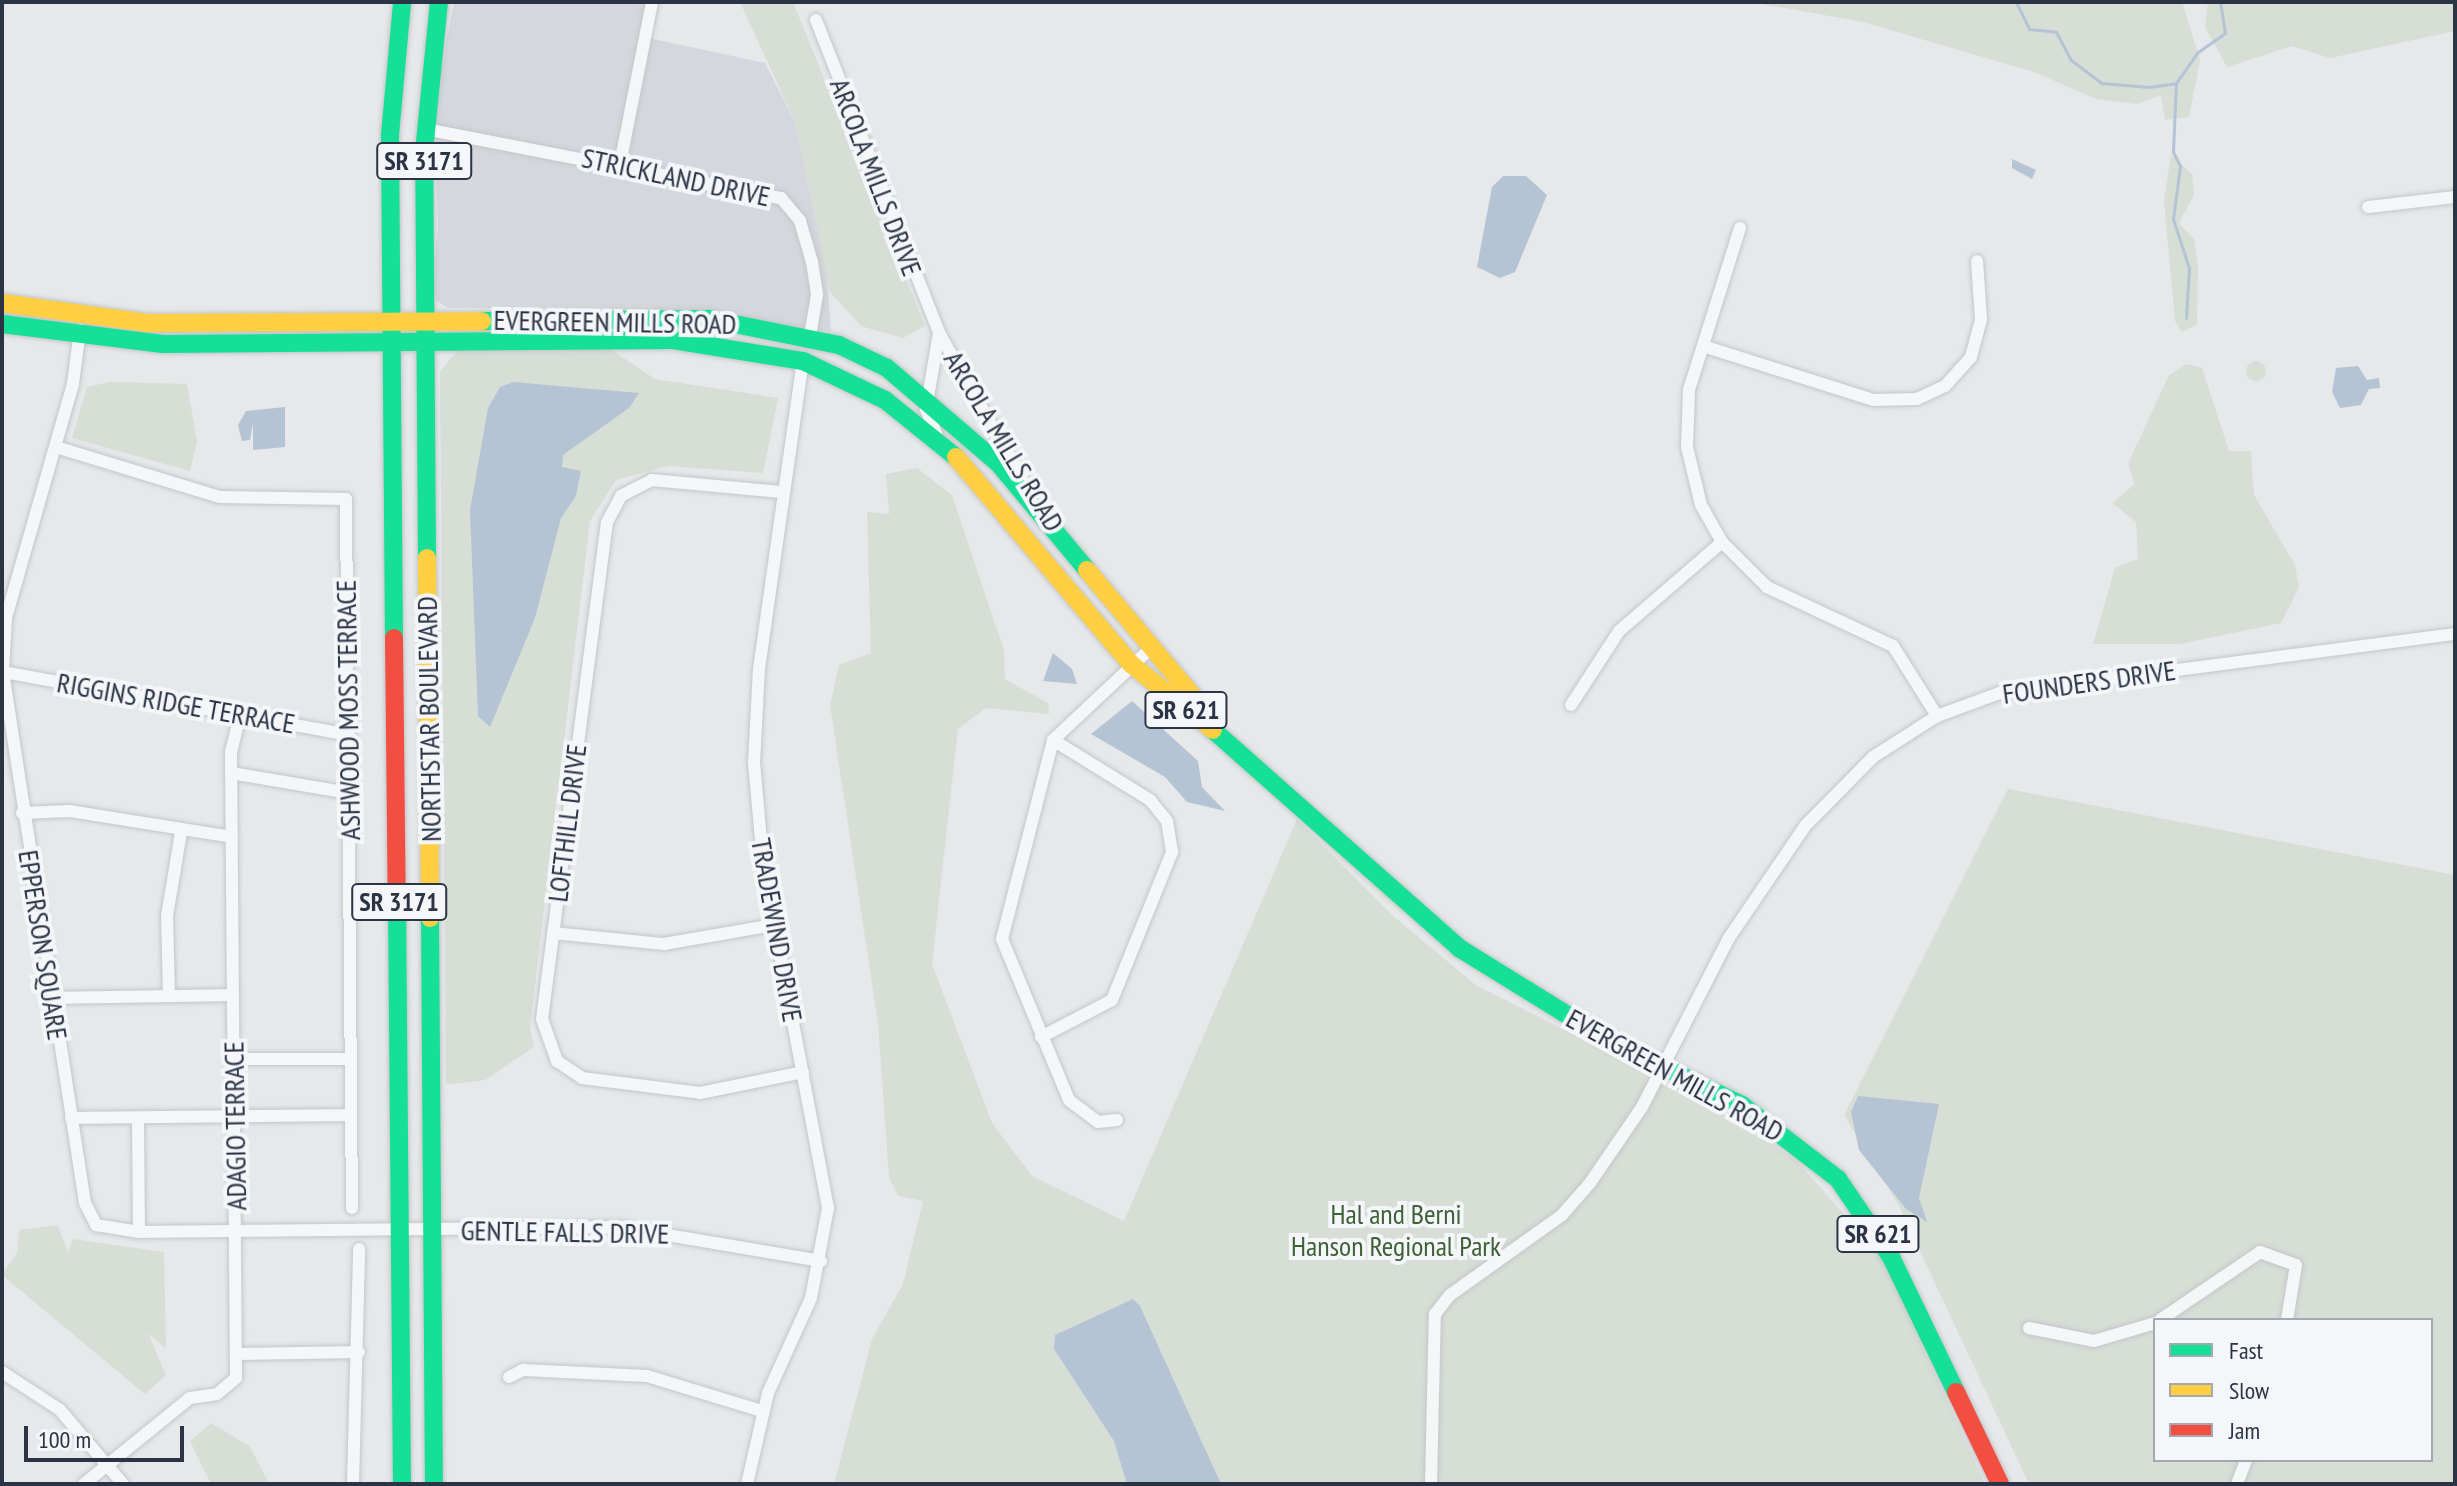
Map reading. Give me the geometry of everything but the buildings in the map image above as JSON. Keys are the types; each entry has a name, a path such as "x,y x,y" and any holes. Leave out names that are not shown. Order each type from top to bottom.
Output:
{"main road":[{"name":"NORTHSTAR BOULEVARD","path":"402,2 391,103 402,1484"},
{"name":"NORTHSTAR BOULEVARD","path":"434,1484 425,129 439,2"},
{"name":"EVERGREEN MILLS ROAD","path":"2,303 82,318 710,319 810,336 902,379 998,463 1149,650 1243,754"},
{"name":"EVERGREEN MILLS ROAD","path":"2,324 79,338 673,340 803,361 851,380 936,433 1131,664 1243,754 1459,948 1539,1001 1776,1126 1838,1179 1891,1257 2000,1484"},
{"path":"673,340 690,331 785,346 810,336"},
{"path":"803,361 827,356 902,379"}],"street":[{"path":"620,164 652,2"},
{"name":"ARCOLA MILLS DRIVE","path":"816,20 939,333"},
{"name":"STRICKLAND DRIVE","path":"425,129 620,164 789,203 814,271 810,336"},
{"path":"2368,207 2455,197"},
{"path":"1740,228 1689,390 1687,447 1701,505 1722,542 1781,596 1893,646 1910,662 1937,716"},
{"path":"1703,346 1873,400 1917,399 1945,386 1971,357 1981,319 1977,261"},
{"name":"EPPERSON SQUARE","path":"82,318 56,447 6,617 3,672 22,813 89,1216 109,1231 401,1229"},
{"name":"ARCOLA MILLS ROAD","path":"936,433 928,401 939,333"},
{"name":"ARCOLA MILLS ROAD","path":"939,333 991,431 1074,556"},
{"name":"TRADEWIND DRIVE","path":"747,1484 764,1436 762,1411 821,1261 828,1208 774,925 757,811 754,717 781,492 803,361"},
{"name":"ASHWOOD MOSS TERRACE","path":"56,447 220,497 346,499 352,1208"},
{"name":"LOFTHILL DRIVE","path":"781,492 670,478 637,484 614,507 553,933 543,1033 570,1072 700,1093 803,1072"},
{"path":"1571,705 1619,631 1722,542"},
{"name":"FOUNDERS DRIVE","path":"1431,1484 1435,1314 1450,1295 1562,1215 1642,1107 1700,985 1805,826 1873,757 1937,716 2054,683 2455,634"},
{"path":"1117,1120 1098,1122 1069,1100 1002,939 1053,740 1149,650"},
{"name":"RIGGINS RIDGE TERRACE","path":"3,672 349,735"},
{"name":"ADAGIO TERRACE","path":"107,1464 190,1398 228,1388 237,1354 231,773 240,716"},
{"path":"1041,1037 1112,1000 1172,852 1159,808 1053,740"},
{"path":"231,773 349,793"},
{"path":"22,813 70,811 181,832 232,837"},
{"path":"169,996 167,916 181,832"},
{"path":"553,933 664,944 774,925"},
{"path":"52,998 233,995"},
{"path":"234,1059 351,1059"},
{"path":"71,1118 351,1115"},
{"path":"138,1118 139,1232"},
{"name":"GENTLE FALLS DRIVE","path":"401,1229 620,1227 821,1261"},
{"path":"353,1484 359,1352 359,1249"},
{"path":"2163,1318 2260,1252 2296,1265 2287,1318"},
{"path":"2029,1328 2094,1341 2153,1324"},
{"path":"237,1354 359,1352"},
{"path":"509,1377 523,1370 647,1376 762,1411"},
{"path":"2,1372 60,1410 123,1484"},
{"path":"2237,1484 2245,1462"},
{"path":"84,1484 107,1464"}],"shaded area":[{"path":"454,2 646,2 639,36 765,63 795,122 825,247 831,331 549,308 448,308 437,301 431,291 438,227 434,106"}],"green space":[{"path":"740,2 793,2 925,326 903,338 861,326 830,292 795,122"},
{"path":"1751,2 2182,2 2200,60 2189,117 2165,120 2161,95 2136,104 2096,99 2034,72 1863,22"},
{"path":"2208,2 2455,2 2455,31 2330,58 2292,46 2227,67 2205,27"},
{"path":"2171,155 2192,174 2194,195 2179,223 2194,239 2198,266 2197,324 2182,332 2175,321 2164,201"},
{"path":"607,347 655,379 778,398 763,473 668,466 616,480 590,521 530,1027 534,1047 485,1080 446,1085 440,372 459,348"},
{"path":"2256,361 2263,364 2266,371 2263,378 2256,381 2249,378 2246,371 2249,364"},
{"path":"2186,364 2202,368 2229,451 2251,451 2254,495 2295,565 2299,587 2281,623 2180,644 2093,644 2115,568 2138,559 2136,522 2112,503 2135,484 2128,464 2169,375"},
{"path":"110,382 187,384 197,442 190,471 72,438 87,387"},
{"name":"Hal and Berni Hanson Regional Park","path":"917,468 952,495 1004,650 1005,679 1048,703 1049,714 986,708 958,729 932,964 992,1123 1032,1176 1124,1221 1297,819 1392,915 1477,986 1687,1091 1796,1160 1881,1256 1985,1484 834,1484 872,1339 903,1284 923,1201 898,1196 889,1177 878,1023 830,705 839,665 871,653 867,512 889,514 886,474"},
{"path":"2008,789 2455,875 2455,1484 2029,1484 1898,1204 1844,1115"},
{"path":"58,1225 68,1253 73,1239 164,1252 166,1349 148,1333 166,1375 145,1394 2,1275 17,1253 19,1230"},
{"path":"211,1423 250,1447 269,1484 211,1484 190,1441"}],"water":[{"path":"2012,159 2036,170 2032,179 2012,168"},
{"path":"1503,176 1526,176 1547,195 1515,272 1500,278 1477,267 1492,187"},
{"path":"2358,366 2367,380 2379,378 2380,388 2369,389 2361,405 2340,408 2332,392 2336,368"},
{"path":"513,382 639,393 629,408 563,455 562,467 581,471 576,496 561,518 535,618 490,727 478,716 470,510 488,408 500,387"},
{"path":"285,407 285,447 253,450 253,423 250,440 242,441 238,425 246,411"},
{"path":"1053,653 1072,669 1077,684 1043,681"},
{"path":"1132,701 1198,761 1202,787 1225,811 1187,802 1165,777 1091,734"},
{"path":"1858,1096 1939,1104 1919,1198 1927,1222 1906,1209 1859,1150 1851,1112"},
{"path":"1133,1299 1140,1306 1221,1484 1127,1484 1114,1441 1054,1349 1055,1335"}],"waterway":[{"path":"2016,2 2029,29 2056,32 2071,60 2102,83 2149,87 2176,83 2198,52 2225,33 2220,2"},
{"path":"2176,83 2173,152 2180,166 2173,219 2189,268 2186,318"}],"traffic: fast":[{"path":"394,638 390,135 402,2"},
{"path":"427,558 424,152 439,2"},
{"path":"482,321 710,319 839,345 887,368 998,463 1087,570"},
{"path":"2,324 163,344 673,340 803,361 885,400 956,457"},
{"path":"1213,730 1459,948 1613,1043 1742,1105 1838,1179 1891,1257 1956,1392"},
{"path":"397,903 402,1484"},
{"path":"430,918 434,1484"}],"traffic: slow":[{"path":"2,303 148,323 482,321"},
{"path":"956,457 1131,664 1213,730"},
{"path":"427,558 430,918"},
{"path":"1087,570 1211,718"}],"traffic: jam":[{"path":"394,638 397,903"},
{"path":"1956,1392 2000,1484"}]}
